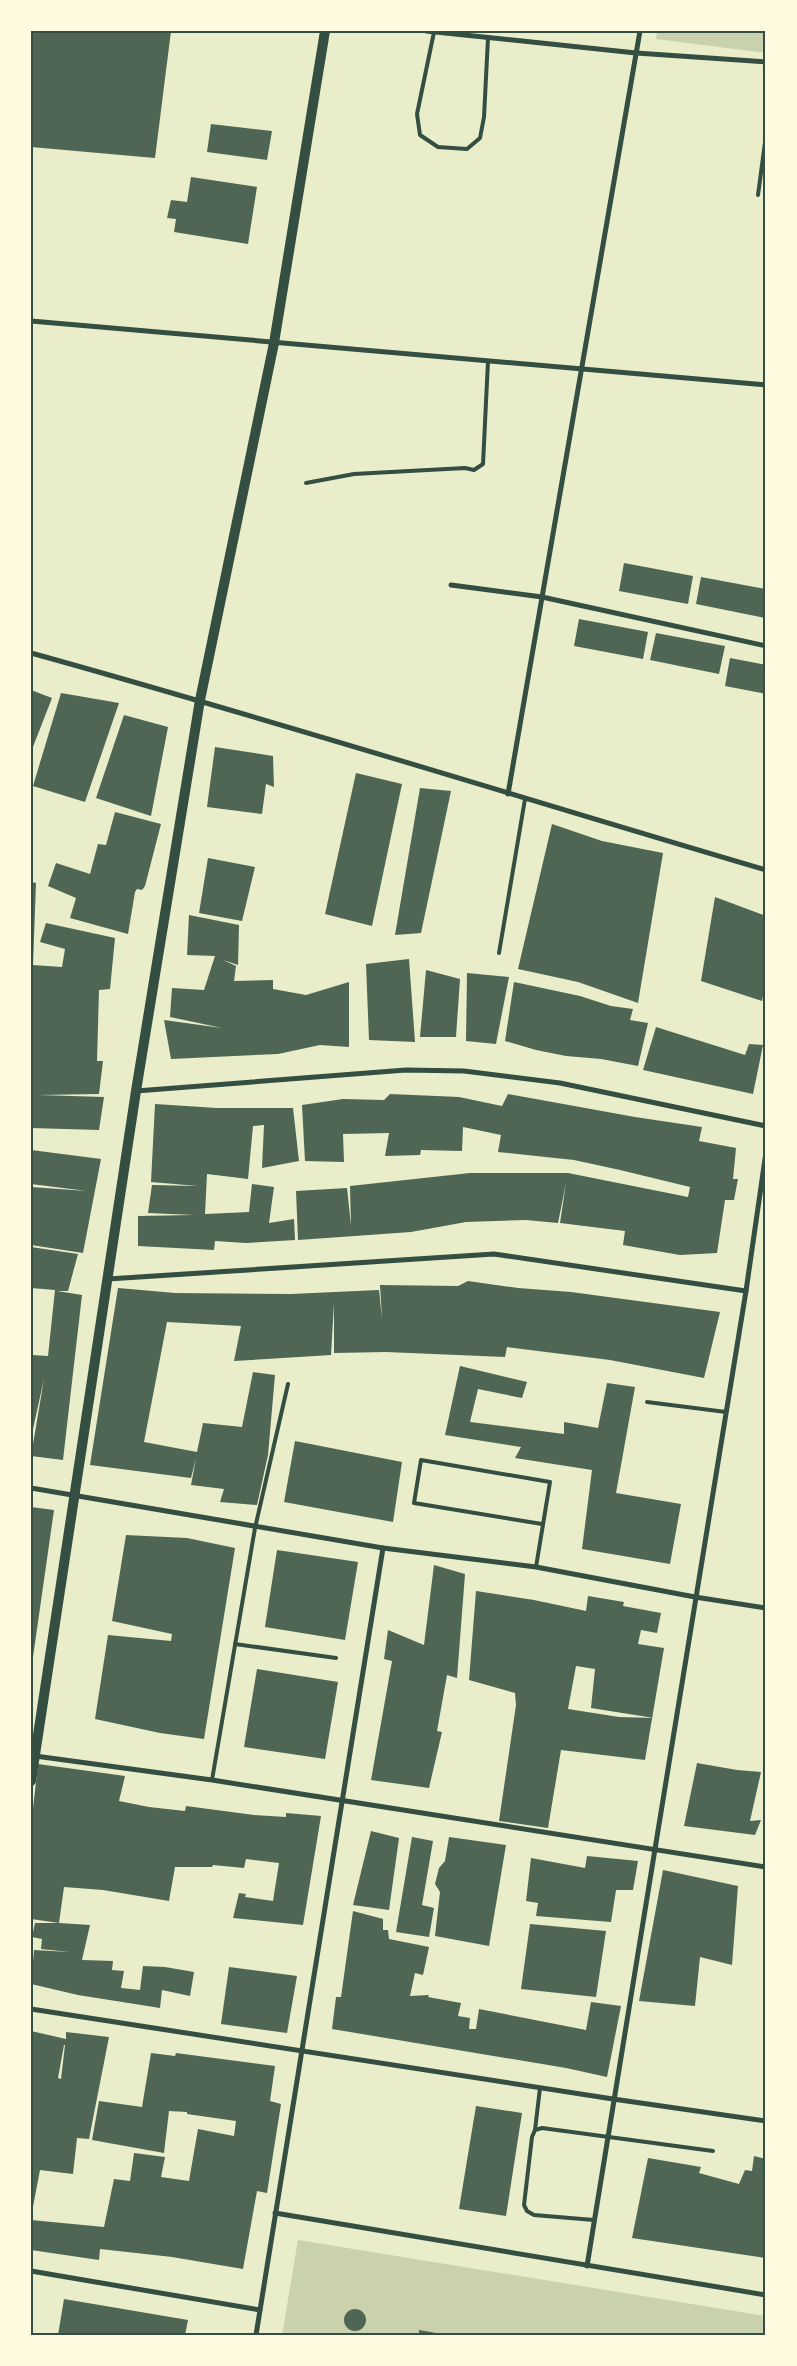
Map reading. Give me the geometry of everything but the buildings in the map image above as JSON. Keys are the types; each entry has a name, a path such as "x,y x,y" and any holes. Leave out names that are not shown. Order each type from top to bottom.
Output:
{"main road":[{"path":"31,1781 33,1756 75,1495 136,1091 200,700 274,343 325,31"}],"street":[{"path":"426,31 636,53 766,62"},
{"path":"508,794 640,31"},
{"path":"31,321 766,385"},
{"path":"451,585 542,597 766,646"},
{"path":"31,653 200,700 525,800 766,870"},
{"path":"136,1091 406,1070 464,1071 560,1083 766,1126"},
{"path":"587,2266 694,1597 746,1291 766,1152"},
{"path":"108,1278 494,1254 746,1291"},
{"path":"31,1488 255,1528 383,1548 536,1567 694,1597 766,1608"},
{"path":"256,2335 383,1548"},
{"path":"33,1756 212,1780 766,1867"},
{"path":"31,2009 613,2100 766,2121"},
{"path":"275,2213 766,2295"},
{"path":"31,2271 260,2310"}],"lane":[{"path":"434,32 417,114 420,135 438,147 467,149 480,138 484,116 488,38"},
{"path":"758,195 766,135"},
{"path":"306,483 354,474 465,468 474,470 483,464 488,361"},
{"path":"499,953 525,800"},
{"path":"212,1780 255,1528 288,1384"},
{"path":"647,1402 726,1412"},
{"path":"536,1567 550,1482 421,1460 414,1503 542,1524"},
{"path":"235,1644 336,1658"},
{"path":"540,2088 524,2205 527,2211 534,2215 594,2220"},
{"path":"535,2130 542,2128 713,2151"}],"green space":[{"path":"657,31 766,31 766,53 656,39"},
{"path":"298,2240 766,2316 766,2335 282,2335"}]}
